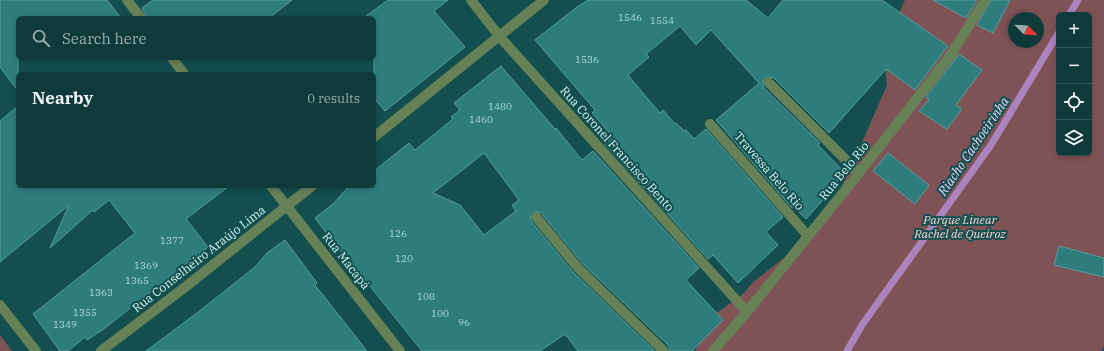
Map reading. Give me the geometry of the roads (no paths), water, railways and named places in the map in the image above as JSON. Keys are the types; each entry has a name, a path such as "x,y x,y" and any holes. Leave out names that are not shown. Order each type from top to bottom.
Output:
{"street":[{"path":"127,0 139,16"},
{"name":"Rua Coronel Francisco Bento","path":"471,0 499,36 747,312"},
{"path":"376,135 544,0"},
{"name":"Rua Belo Rio","path":"713,351 747,312 859,173 950,56 985,0"},
{"path":"174,60 182,72"},
{"path":"769,83 859,173"},
{"name":"Travessa Belo Rio","path":"710,124 808,236"},
{"name":"Rua Macapá","path":"273,188 400,351"},
{"name":"Rua Conselheiro Araújo Lima","path":"101,351 184,288 310,188"},
{"path":"536,217 578,268 664,351"},
{"path":"0,305 36,351"}],"waterway":[{"name":"Riacho Cachoeirinha","path":"1071,12 1078,0"},
{"name":"Riacho Cachoeirinha","path":"847,351 862,325 991,145 1056,37"}],"park label":[{"name":"Parque Linear Rachel de Queiroz","path":"960,227"}]}
